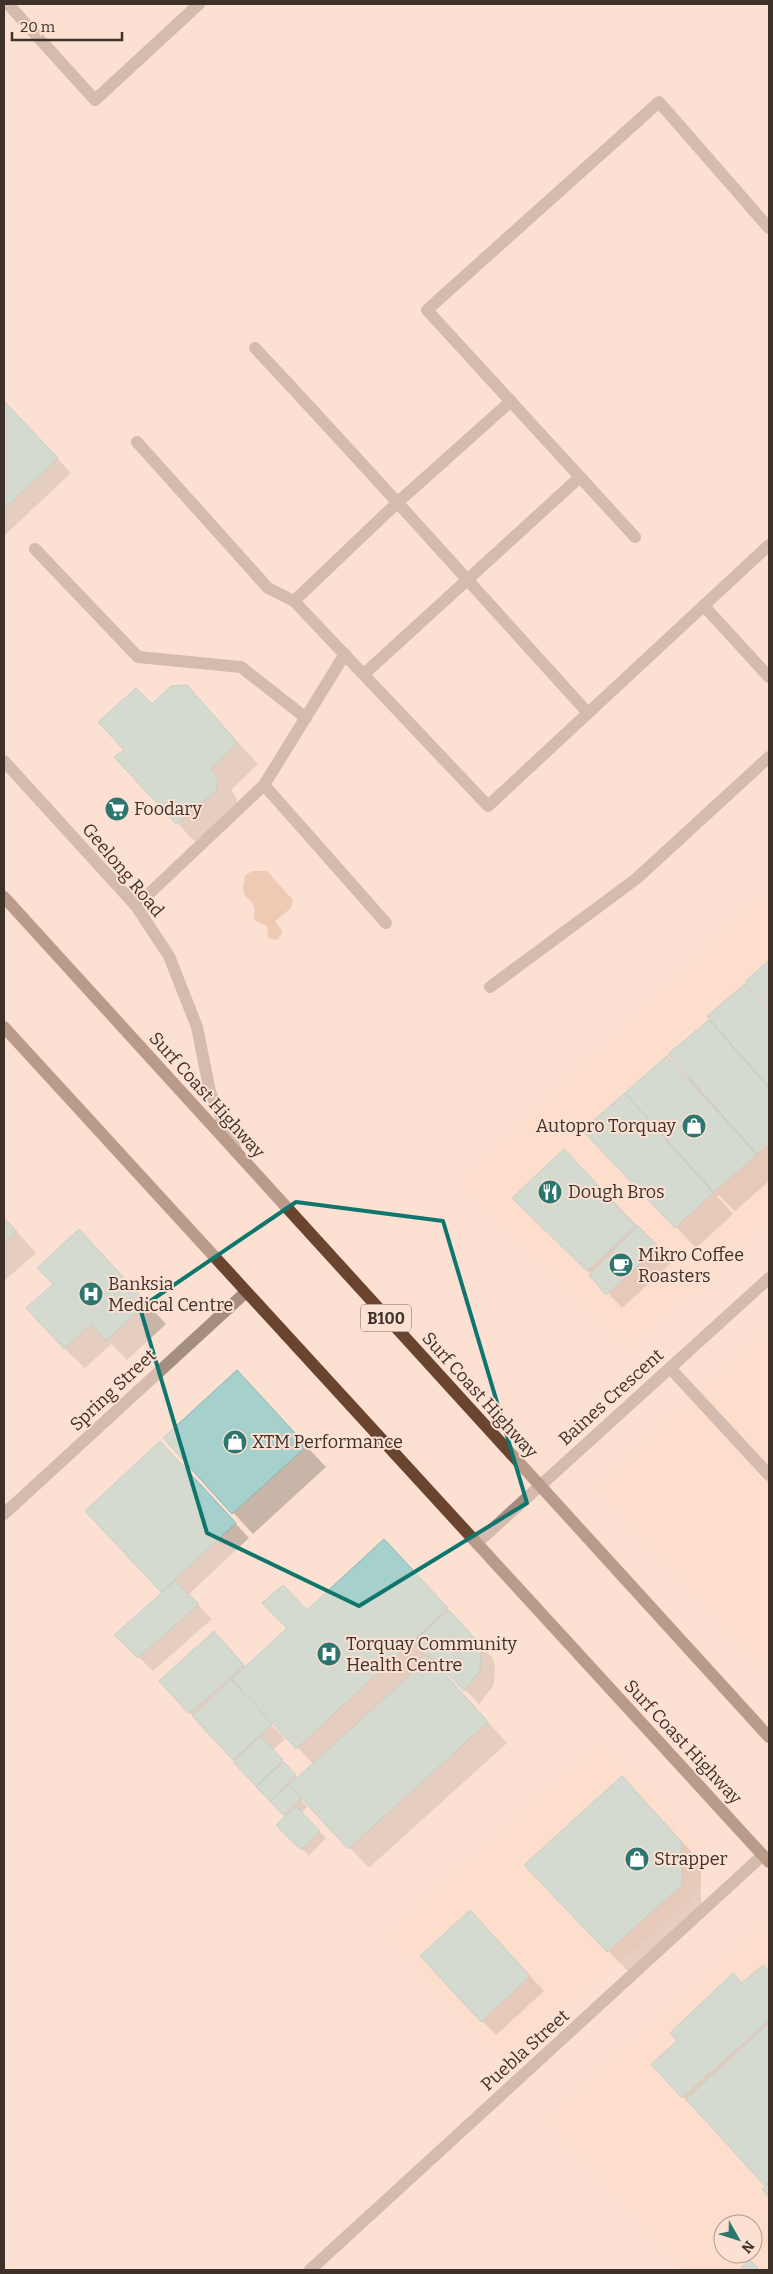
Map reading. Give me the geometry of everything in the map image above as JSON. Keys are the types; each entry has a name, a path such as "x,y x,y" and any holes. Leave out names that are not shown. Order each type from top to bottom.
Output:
{"main road":[{"name":"Surf Coast Highway","path":"4,897 769,1738"},
{"name":"Surf Coast Highway","path":"4,1027 766,1859"}],"street":[{"path":"8,4 94,100 199,4"},
{"path":"636,537 428,310 659,102 769,228"},
{"path":"255,348 365,465 466,580 588,713"},
{"path":"294,601 397,502 511,401"},
{"path":"137,442 268,588 294,601 488,806 769,545"},
{"path":"364,674 580,477"},
{"path":"35,549 138,657 240,667 306,718"},
{"path":"704,606 769,677"},
{"path":"136,906 264,786 345,654"},
{"path":"490,987 636,879 769,757"},
{"name":"Geelong Road","path":"4,762 136,906 169,956 196,1027 210,1092 239,1157"},
{"path":"264,786 386,923"},
{"name":"Baines Crescent","path":"477,1543 769,1278"},
{"name":"Spring Street","path":"4,1514 246,1292"},
{"path":"670,1368 769,1475"},
{"name":"Puebla Street","path":"310,2270 766,1859"}],"highlighted area":[{"path":"296,1202 443,1221 527,1503 359,1606 207,1533 140,1308"}],"shaded area":[{"path":"253,871 267,871 293,900 291,908 275,921 283,932 277,940 268,938 267,926 254,920 255,909 251,901 245,896 243,889 245,875"},
{"path":"769,889 769,1221 629,1349 457,1184"},
{"path":"769,1326 769,1676 596,1488"},
{"path":"602,1741 696,1845 704,1870 691,1900 504,2063 387,1934"},
{"path":"766,1922 769,1926 769,2270 682,2270 546,2119"}],"building":[{"path":"4,401 58,458 4,509"},
{"path":"187,685 238,743 211,769 218,778 216,791 176,824 114,757 124,750 98,722 136,688 152,704 171,686"},
{"path":"769,960 769,1009 745,982"},
{"path":"745,984 769,1012 769,1087 707,1016"},
{"path":"709,1020 769,1088 769,1144 757,1154 668,1054"},
{"path":"667,1056 757,1155 714,1192 625,1093"},
{"path":"625,1093 713,1193 675,1228 582,1130"},
{"path":"564,1149 636,1226 587,1271 512,1198"},
{"path":"4,1218 17,1232 4,1243"},
{"path":"638,1226 659,1247 606,1295 589,1275"},
{"name":"Banksia Medical Centre","path":"79,1229 147,1303 106,1341 91,1324 64,1349 26,1308 53,1284 37,1268"},
{"name":"XTM Performance","path":"237,1370 307,1446 232,1514 163,1438"},
{"path":"160,1441 236,1523 161,1592 85,1511"},
{"name":"Torquay Community Health Centre","path":"384,1539 448,1608 296,1749 232,1679 287,1628 262,1603 283,1585 307,1610"},
{"path":"175,1581 199,1604 138,1658 114,1635"},
{"path":"449,1610 478,1642 481,1650 480,1671 464,1691 430,1655 427,1657 413,1642"},
{"path":"214,1631 244,1665 189,1714 159,1681"},
{"path":"430,1657 488,1722 348,1849 289,1785"},
{"path":"231,1680 272,1724 233,1760 192,1716"},
{"path":"261,1736 283,1760 256,1786 233,1762"},
{"path":"284,1762 296,1775 270,1801 256,1787"},
{"path":"622,1776 681,1841 682,1885 607,1952 524,1865"},
{"path":"289,1785 301,1799 283,1815 270,1801"},
{"path":"296,1806 320,1831 301,1850 276,1825"},
{"path":"470,1910 530,1976 481,2022 420,1956"},
{"path":"763,1965 769,1972 769,2020 682,2098 651,2064 677,2041 670,2033 733,1973 742,1983"},
{"path":"769,2023 769,2180 764,2185 686,2099"},
{"path":"769,2183 769,2197 762,2189"},
{"path":"746,2264 754,2264 760,2270 739,2270"}],"place":[{"name":"Foodary","path":"117,809"},
{"name":"Autopro Torquay","path":"694,1126"},
{"name":"Dough Bros","path":"550,1192"},
{"name":"Mikro Coffee Roasters","path":"621,1265"},
{"name":"Banksia Medical Centre","path":"91,1294"},
{"name":"XTM Performance","path":"235,1442"},
{"name":"Torquay Community Health Centre","path":"329,1654"},
{"name":"Strapper","path":"637,1859"}]}
